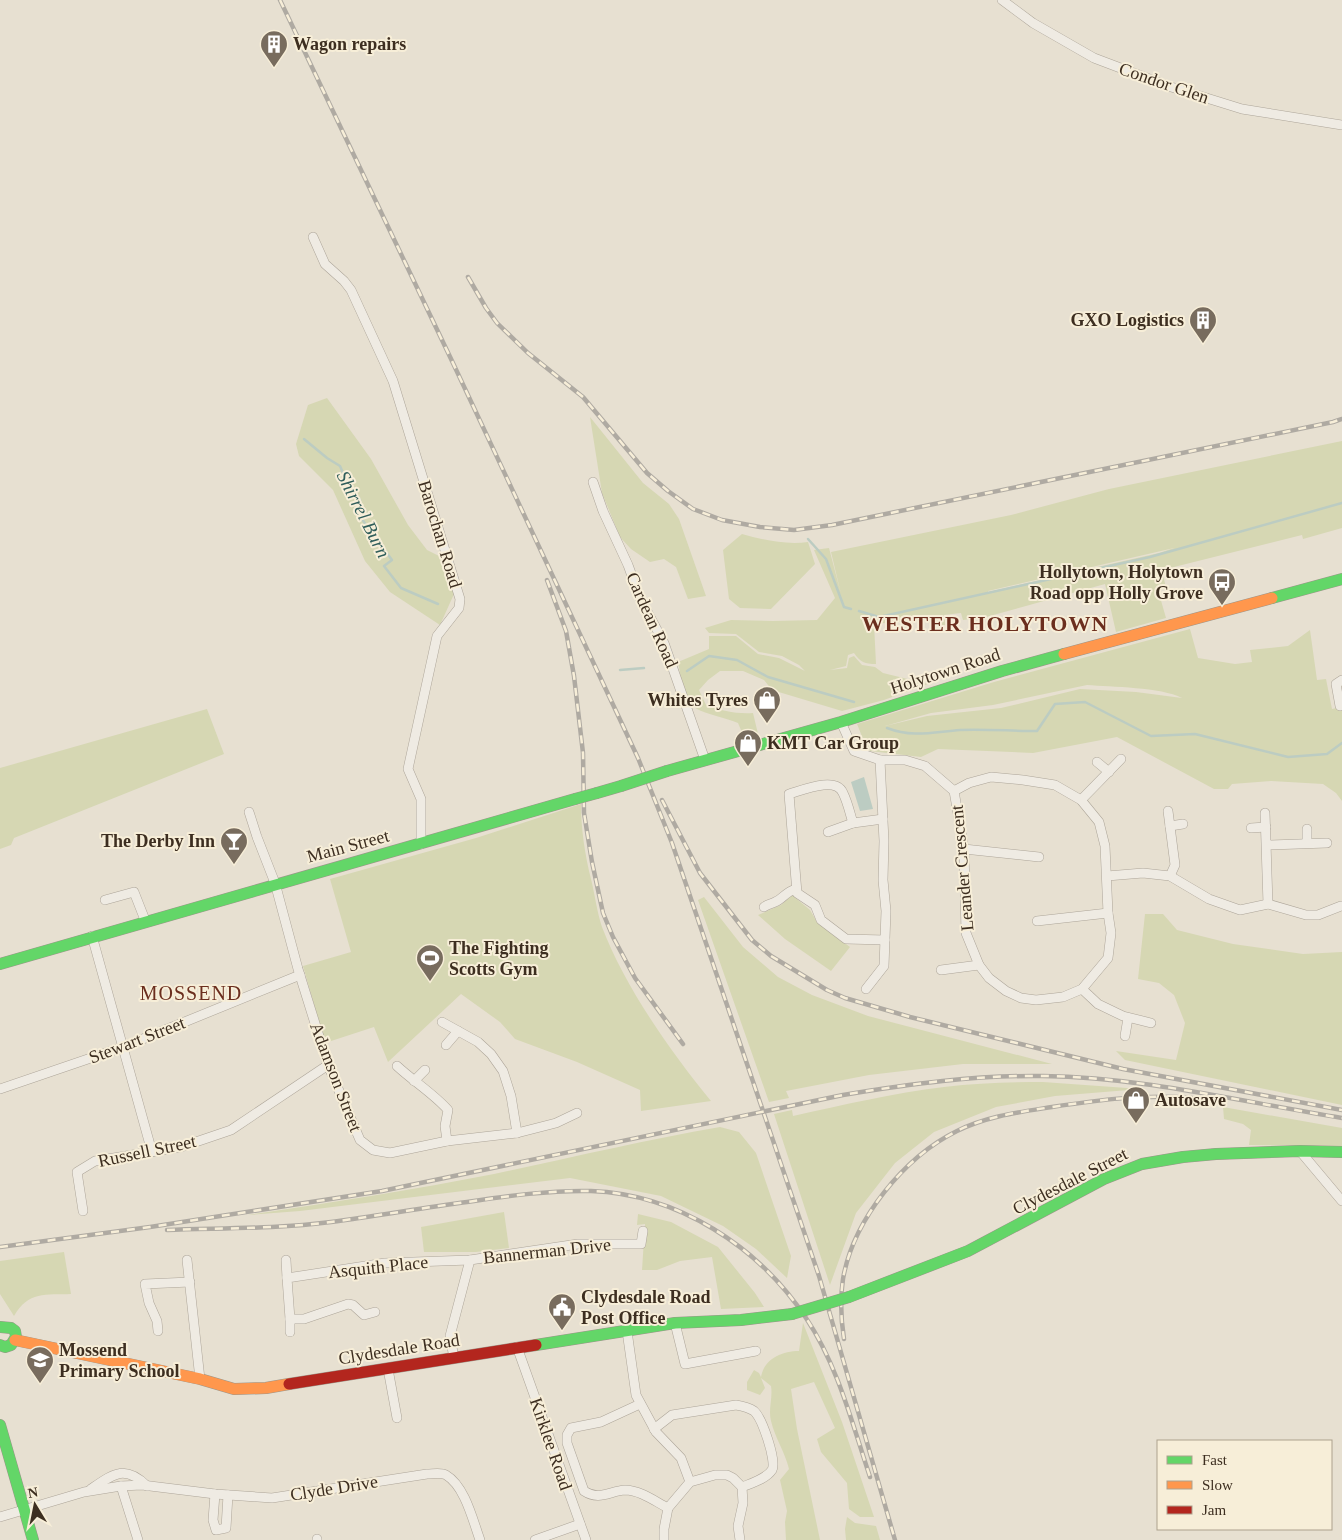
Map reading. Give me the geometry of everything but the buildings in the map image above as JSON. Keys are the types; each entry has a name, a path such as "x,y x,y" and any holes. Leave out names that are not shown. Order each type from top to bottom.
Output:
{"main road":[{"name":"Holytown Road","path":"705,760 841,722 1002,670 1342,580"},
{"name":"Main Street","path":"0,964 145,920 421,844 705,760"},
{"name":"Clydesdale Street","path":"849,1298 985,1243 1104,1179 1142,1164 1175,1158 1216,1154 1300,1151 1342,1152"},
{"name":"Clydesdale Road","path":"15,1340 200,1379 234,1389 266,1388 675,1323 741,1320 792,1314 849,1298"},
{"path":"0,1326 13,1328 16,1334 15,1340 8,1346 0,1345"},
{"path":"0,1425 33,1540"}],"street":[{"name":"Condor Glen","path":"1002,0 1033,23 1094,58 1168,86 1242,109 1342,125"},
{"name":"Barochan Road","path":"313,237 325,264 351,290 393,380 460,599 458,608 437,636 408,769 421,799 421,844"},
{"name":"Cardean Road","path":"593,482 640,598 664,643 705,760"},
{"path":"1340,706 1336,684 1342,680"},
{"name":"Leander Crescent","path":"841,722 854,751 880,760 905,760 925,766 954,791 964,849 966,933 978,965 989,978 1006,992 1021,998 1036,1000 1063,997 1082,988 1108,958 1111,933 1108,913 1105,846 1099,822 1081,800 1055,786 991,777 968,783 954,791"},
{"path":"1081,800 1121,759"},
{"path":"866,989 884,966 886,911 883,880 883,819 880,760"},
{"path":"1097,762 1109,772"},
{"path":"853,824 843,792 837,786 824,785 789,794 797,893 815,905 822,920 846,938 884,940"},
{"path":"1168,811 1175,865 1170,876"},
{"name":"Adamson Street","path":"249,812 275,883 300,975 328,1065 360,1140 373,1150 390,1153 447,1142 517,1133 556,1123 577,1113"},
{"path":"1265,812 1268,904"},
{"path":"828,832 853,824 883,819"},
{"path":"1170,826 1183,824"},
{"path":"1251,828 1266,827"},
{"path":"1307,829 1308,843"},
{"path":"1267,845 1327,842"},
{"path":"964,849 1039,856"},
{"path":"1107,876 1148,873 1170,876 1209,899 1240,910 1268,904 1306,914 1318,915 1341,906"},
{"path":"764,907 776,902 787,892 796,889"},
{"path":"105,900 134,892 145,920"},
{"path":"1037,921 1108,913"},
{"path":"92,936 152,1152"},
{"path":"941,970 978,965"},
{"name":"Stewart Street","path":"0,1089 122,1047 300,975"},
{"path":"1082,988 1098,1004 1128,1018 1151,1023"},
{"path":"1125,1036 1128,1018"},
{"path":"442,1022 478,1042 491,1054 503,1071 511,1096 517,1133"},
{"path":"446,1045 458,1031"},
{"name":"Russell Street","path":"83,1211 76,1172 95,1161 181,1147 231,1130 328,1065"},
{"path":"397,1066 440,1100 448,1110 445,1126 447,1142"},
{"path":"414,1081 425,1070"},
{"path":"1300,1151 1342,1201"},
{"name":"Bannerman Drive","path":"470,1260 578,1244 642,1244 643,1231"},
{"path":"187,1260 200,1379"},
{"path":"286,1260 290,1332"},
{"path":"454,1358 450,1336 470,1260"},
{"name":"Asquith Place","path":"287,1278 385,1263 470,1260"},
{"path":"158,1331 157,1321 149,1303 145,1284 190,1282"},
{"name":"Asquith Place","path":"290,1319 304,1319 348,1304 353,1305 364,1314 376,1312"},
{"path":"675,1323 682,1359 685,1364 756,1351"},
{"path":"627,1331 636,1395 654,1429 681,1458 690,1482"},
{"name":"Kirklee Road","path":"517,1347 586,1540"},
{"path":"388,1369 397,1418"},
{"path":"640,1404 601,1422 571,1428 566,1435 567,1443 584,1491 596,1497 625,1490 637,1493 668,1508"},
{"path":"654,1429 672,1415 736,1405 745,1406 752,1410 756,1413 767,1438 774,1463 773,1469 766,1476 742,1487"},
{"name":"Clyde Drive","path":"84,1492 121,1472 138,1477 147,1486"},
{"name":"Clyde Drive","path":"0,1517 84,1492 121,1486 147,1486 272,1498 427,1474 445,1474 456,1483 465,1500 480,1540"},
{"path":"664,1540 668,1508 690,1482 715,1475 727,1475 742,1487 743,1503 738,1526 740,1540"},
{"path":"121,1486 138,1540"},
{"path":"215,1494 213,1520 216,1530 226,1528 228,1495"},
{"path":"535,1540 580,1524"}],"green space":[{"path":"327,398 371,459 408,525 427,550 443,558 454,594 440,625 390,592 365,561 333,490 299,456 296,444 308,405"},
{"path":"590,417 643,483 669,504 679,519 706,596 688,599 676,567 664,559 650,562 631,549 620,537 602,493"},
{"path":"1342,441 1342,528 1303,539 1302,535 1162,570 1166,588 1158,590 1166,618 1116,632 1105,584 986,617 963,620 961,613 944,615 946,625 936,625 922,620 874,624 876,664 863,662 854,653 848,655 846,666 830,670 847,668 849,658 854,656 862,665 875,667 883,673 928,684 884,700 842,711 772,690 764,680 743,671 720,671 699,690 706,705 729,712 753,713 759,738 746,742 738,723 697,709 692,705 686,694 678,662 709,649 709,636 736,636 758,654 779,658 805,671 799,665 782,656 759,652 736,634 709,633 705,628 731,620 817,620 835,598 814,550 829,548 841,594 831,552 1011,515 1109,489","holes":["1174,548 1159,553 988,592"]},
{"path":"742,534 791,543 808,542 815,564 771,609 740,608 729,599 723,550"},
{"path":"1190,629 1198,658 1235,664 1252,662 1250,650 1288,646 1310,630 1317,680 1326,679 1332,709 1342,707 1342,801 1336,793 1323,784 1271,781 1232,784 1228,789 1214,789 1117,737 1033,753 938,749 921,757 870,751 857,724 994,682","holes":["1087,685 1149,690 1173,694 1182,698 1136,692 1080,689 1001,708 927,716 885,726 931,713 993,705"]},
{"path":"207,709 224,754 14,838 11,845 0,849 0,768"},
{"path":"581,804 585,851 589,870 600,921 612,950 650,1018 711,1101 641,1111 640,1090 577,1062 515,1039 500,1022 461,994 388,1062 374,1027 325,1043 303,966 351,952 330,879 476,838"},
{"path":"792,895 810,910 817,922 850,947 831,971 785,939 758,915 781,905"},
{"path":"704,897 743,947 778,977 812,995 868,1016 1052,1064 963,1064 869,1075 786,1091 789,1098 769,1102 698,900"},
{"path":"1145,914 1163,914 1177,930 1233,944 1303,954 1342,952 1342,1105 1125,1060 1116,1051 1176,1060 1185,1023 1174,995 1159,983 1138,979"},
{"path":"1043,1082 1141,1089 1055,1096 996,1107 934,1132 895,1163 856,1213 830,1285 774,1114 792,1110 793,1116 887,1096 944,1087"},
{"path":"1223,1107 1342,1128 1342,1146 1249,1145 1251,1130 1243,1124 1224,1119"},
{"path":"720,1127 739,1132 756,1153 791,1256 787,1278 756,1249 723,1226 661,1196 570,1178 300,1211 248,1215 463,1180"},
{"path":"504,1212 509,1248 476,1252 424,1252 421,1227"},
{"path":"638,1214 671,1222 718,1247 764,1307 721,1309 712,1257 680,1261 657,1270 642,1270 645,1224 637,1225"},
{"path":"64,1252 71,1294 46,1295 32,1298 19,1308 14,1316 0,1294 0,1261"},
{"path":"803,1323 842,1422 874,1517 860,1517 849,1509 847,1483 821,1452 817,1439 835,1428 814,1382 791,1389 797,1429 820,1540 786,1540 785,1522 787,1511 780,1480 789,1469 771,1421 771,1386 761,1378 765,1388 760,1395 747,1390 747,1382 754,1370 761,1377 766,1365 780,1354 799,1351"},
{"path":"847,1517 855,1523 876,1526 880,1540 846,1540"}],"shaded area":[{"path":"864,777 873,809 860,811 851,782"}],"waterway":[{"name":"Shirrel Burn","path":"304,439 340,466 346,480 360,500 361,518 392,560 384,566 401,588 438,604"},
{"path":"859,611 879,617 1150,557 1342,503"},
{"path":"808,539 826,559 844,607 851,609"},
{"path":"687,671 709,656 737,660 768,677 854,702"},
{"path":"620,670 644,668"},
{"path":"887,728 914,734 960,730 1037,731 1055,704 1085,702 1151,736 1195,734 1288,757 1327,754 1342,743"}],"railway":[{"path":"280,0 638,758 672,843 819,1276 895,1540"},
{"path":"468,277 497,323 528,353 583,397 647,473 668,491 693,509 722,520 760,527 794,530 832,525 1342,419"},
{"path":"547,580 566,631 574,676 583,753 584,813 603,913 613,937 635,978 683,1044"},
{"path":"662,800 700,873 752,940 771,956 827,990 845,998 910,1017 1123,1069 1342,1110"},
{"path":"0,1247 150,1227 382,1191 843,1095 943,1081 1018,1076 1081,1077 1193,1091 1342,1118"},
{"path":"844,1339 841,1309 843,1279 858,1235 869,1213 900,1174 937,1142 968,1126 1016,1113 1122,1098 1192,1098"},
{"path":"167,1230 311,1224 560,1191 623,1194 655,1202 685,1214 714,1229 740,1247 787,1292 817,1336 836,1375 870,1477"}],"traffic: fast":[{"path":"1272,598 1342,579"},
{"path":"667,771 841,722 1002,671 1064,654"},
{"path":"621,786 667,771"},
{"path":"597,793 621,786"},
{"path":"575,799 597,793"},
{"path":"0,964 575,799"},
{"path":"849,1297 968,1251 1104,1179 1142,1164 1216,1154 1300,1151 1342,1152"},
{"path":"792,1314 849,1297"},
{"path":"536,1345 675,1323 741,1320 792,1314"},
{"path":"0,1327 11,1328 15,1331 16,1337 11,1345 5,1347 0,1345"},
{"path":"0,1425 33,1540"}],"traffic: slow":[{"path":"1064,654 1272,598"},
{"path":"15,1340 200,1379 234,1389 266,1388 289,1384"}],"traffic: jam":[{"path":"289,1384 536,1345"}],"place":[{"name":"Wagon repairs","path":"274,68"},
{"name":"GXO Logistics","path":"1203,344"},
{"name":"Hollytown, Holytown Road opp Holly Grove","path":"1222,606"},
{"name":"Whites Tyres","path":"767,724"},
{"name":"KMT Car Group","path":"748,767"},
{"name":"The Derby Inn","path":"234,865"},
{"name":"The Fighting Scotts Gym","path":"430,982"},
{"name":"Autosave","path":"1136,1124"},
{"name":"Clydesdale Road Post Office","path":"562,1331"},
{"name":"Mossend Primary School","path":"40,1384"}],"district":[{"name":"WESTER HOLYTOWN","path":"985,623"},
{"name":"MOSSEND","path":"191,993"}]}
